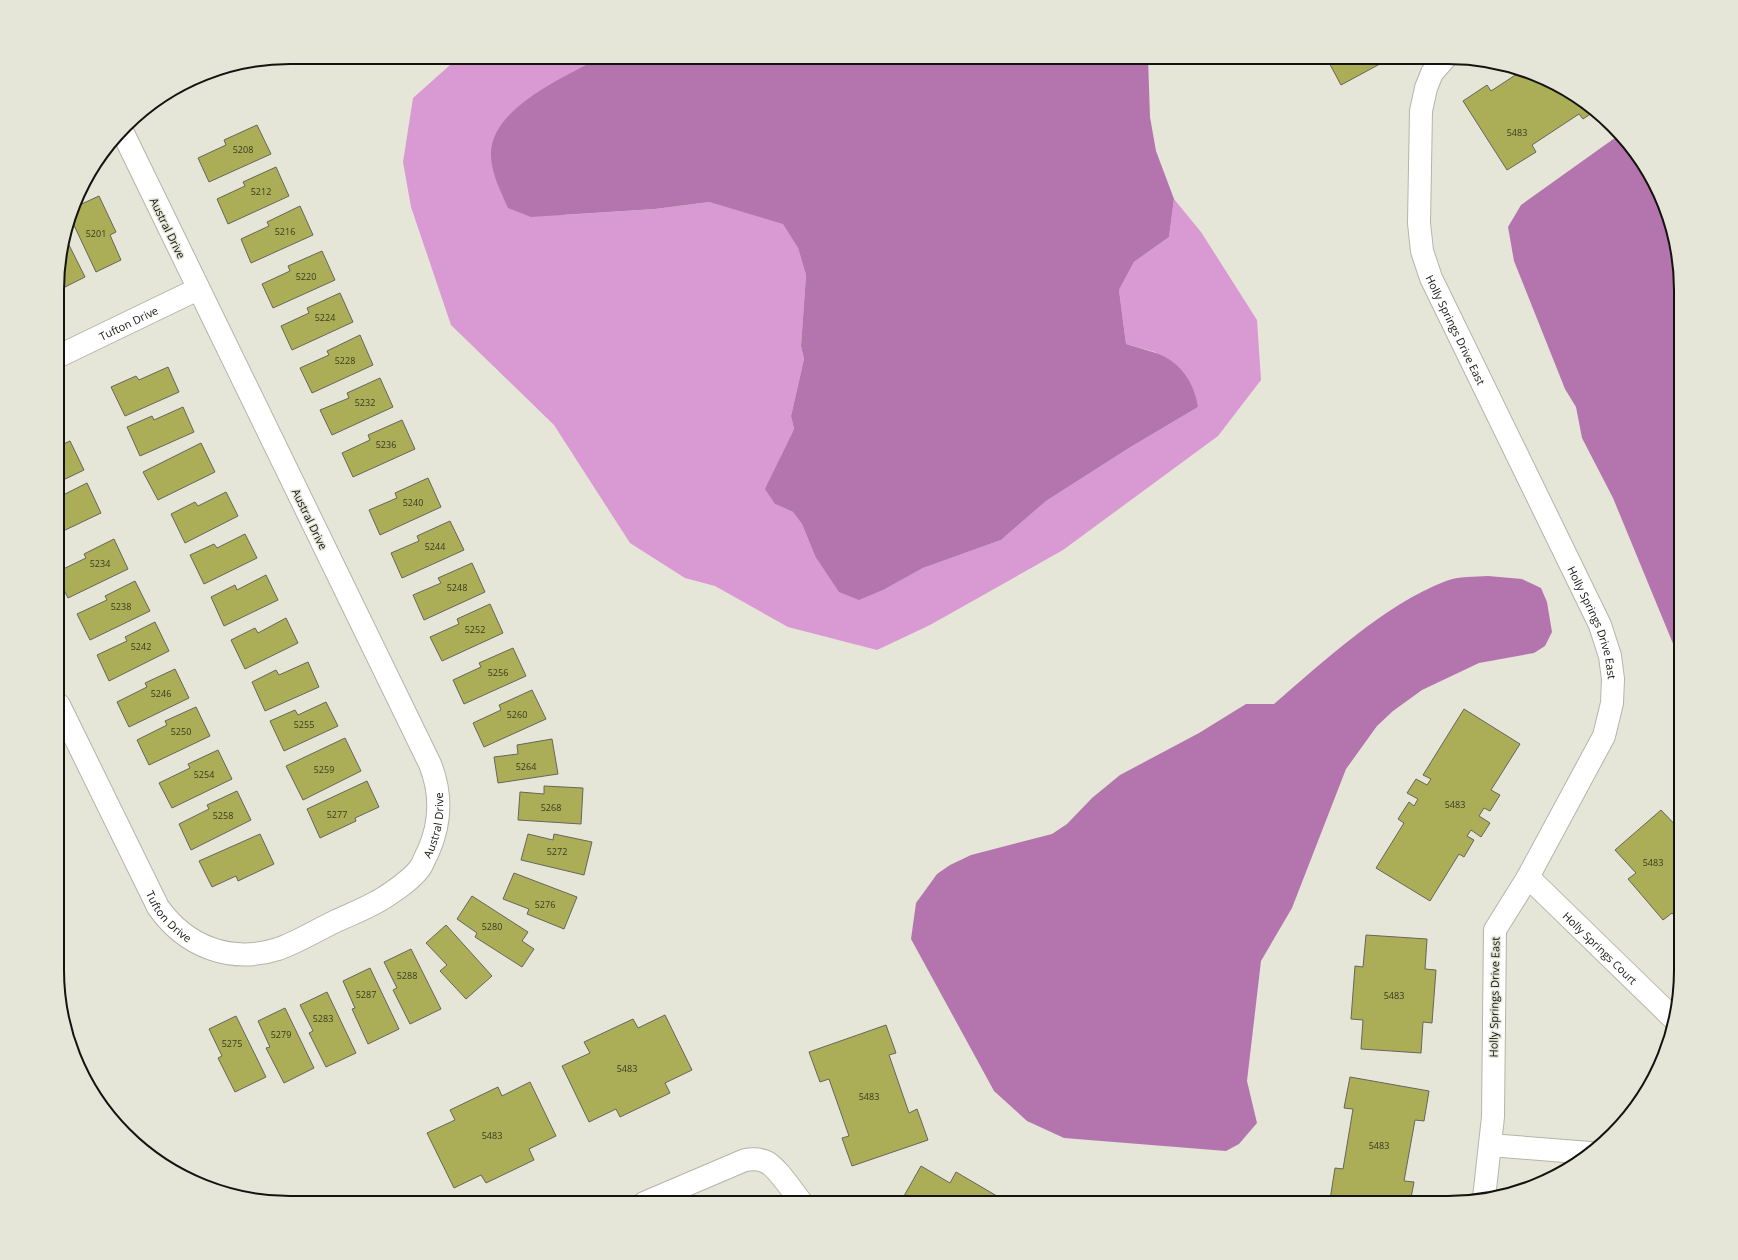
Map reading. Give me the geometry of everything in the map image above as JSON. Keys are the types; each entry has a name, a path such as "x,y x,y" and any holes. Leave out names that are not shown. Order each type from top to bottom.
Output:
{"street":[{"name":"Holly Springs Drive East","path":"1440,64 1432,73 1426,88 1421,111 1419,223 1422,251 1432,278 1600,625 1608,645 1612,667 1612,703 1604,736 1528,877 1495,930 1493,1117 1485,1193"},
{"name":"Austral Drive","path":"124,136 435,777 438,791 439,810 437,831 430,848 421,867 383,898"},
{"name":"Tufton Drive","path":"64,354 198,289"},
{"name":"Tufton Drive","path":"64,715 158,907 170,923 194,942 230,954 249,954 278,948 383,898"},
{"name":"Holly Springs Court","path":"1528,877 1670,1015"},
{"path":"1490,1145 1581,1152"},
{"path":"660,1196 750,1159 764,1161 772,1166 796,1196"}],"shaded area":[{"path":"451,64 589,64 529,98 565,215 655,209 709,202 783,223 798,248 806,275 801,346 804,359 791,416 794,429 780,458 775,504 793,512 802,524 815,556 885,589 923,568 1001,540 1046,501 1129,448 1198,407 1155,352 1126,344 1119,290 1134,262 1169,237 1174,199 1201,232 1257,320 1261,380 1218,436 1063,550 930,625 877,650 788,627 715,586 685,578 630,543 554,425 451,325 411,207 403,162 413,98"},
{"path":"588,64 1148,64 1150,117 1156,151 1174,199 1169,237 1134,262 1119,290 1126,344 1162,356 1178,366 1189,380 1198,407 1129,448 1046,501 1001,540 923,568 885,589 859,600 839,592 815,556 802,524 793,512 775,504 765,489 794,429 791,416 804,359 801,346 806,275 798,248 783,224 709,202 655,209 531,217 508,208 495,177 492,164 491,157 493,139 502,124 515,109 550,85"},
{"path":"1615,138 1644,177 1662,218 1670,246 1674,276 1674,646 1613,498 1582,438 1576,407 1565,389 1514,261 1508,227 1521,205"},
{"path":"1488,576 1522,579 1541,588 1547,602 1552,632 1545,646 1534,653 1479,663 1422,690 1393,711 1377,726 1346,769 1292,908 1261,961 1247,1081 1257,1123 1239,1144 1226,1151 1064,1138 1027,1121 994,1091 911,939 916,903 937,874 950,865 971,855 1052,834 1067,824 1092,798 1120,775 1199,733 1246,704 1274,704 1356,635 1400,604 1423,591 1451,579"}],"building":[{"path":"1330,64 1380,64 1341,85"},
{"path":"1516,75 1548,87 1561,94 1590,115 1583,119 1579,114 1532,145 1536,152 1507,170 1463,101 1487,85 1491,91"},
{"path":"257,125 271,154 209,182 198,158 226,145 224,140"},
{"path":"276,167 289,196 228,224 217,199 245,186 243,182"},
{"path":"99,196 116,232 110,235 121,260 96,272 74,225 81,204"},
{"path":"300,206 313,235 251,263 241,239 269,226 267,222"},
{"path":"69,244 85,277 64,288"},
{"path":"322,251 335,280 273,308 262,284 290,271 288,266"},
{"path":"340,293 353,322 292,350 281,326 309,313 307,308"},
{"path":"360,335 373,365 312,393 300,368 329,355 327,351"},
{"path":"168,367 179,392 125,416 111,387 136,376 139,380"},
{"path":"380,378 393,407 332,435 320,410 349,398 347,393"},
{"path":"183,407 194,432 140,456 127,427 152,416 154,420"},
{"path":"402,420 415,449 353,477 342,453 370,440 368,435"},
{"path":"70,441 84,470 64,480 64,444"},
{"path":"201,443 215,472 158,500 143,472"},
{"path":"428,478 441,507 380,535 369,510 397,498 395,493"},
{"path":"87,483 101,513 64,531 64,494"},
{"path":"226,492 238,516 185,543 171,514 195,502 198,506"},
{"path":"450,521 464,550 402,578 391,553 419,541 417,536"},
{"path":"245,534 257,558 204,584 190,555 214,544 217,548"},
{"path":"114,539 128,569 68,598 64,590 64,569 86,558 84,554"},
{"path":"472,563 485,592 424,620 413,595 441,583 438,578"},
{"path":"266,575 278,600 224,626 211,597 235,585 237,590"},
{"path":"135,581 150,611 90,640 77,614 107,600 105,596"},
{"path":"490,604 503,633 442,661 430,637 459,624 457,619"},
{"path":"286,618 298,643 245,669 231,640 255,628 258,633"},
{"path":"155,622 169,651 109,681 97,655 127,641 125,637"},
{"path":"513,648 526,676 464,704 453,680 481,667 479,663"},
{"path":"308,662 319,687 265,711 252,682 276,670 279,675"},
{"path":"175,669 189,698 129,727 117,702 147,687 145,683"},
{"path":"532,690 546,719 484,747 473,723 501,710 499,705"},
{"path":"326,702 338,726 284,751 270,721 295,710 298,715"},
{"path":"196,707 210,736 149,765 137,740 167,725 165,721"},
{"path":"1464,709 1520,744 1491,790 1500,795 1490,811 1484,808 1479,816 1490,823 1481,837 1471,830 1467,836 1474,840 1464,857 1459,854 1430,901 1376,868 1404,823 1398,819 1409,802 1414,806 1418,799 1407,793 1416,779 1427,785 1431,779 1423,775"},
{"path":"345,738 361,771 303,800 286,766"},
{"path":"552,739 558,774 498,783 494,757 518,754 517,745"},
{"path":"218,750 232,779 172,808 159,783 190,768 188,764"},
{"path":"367,781 379,807 355,818 356,821 320,838 307,809"},
{"path":"544,786 583,788 581,824 518,820 520,792 544,794"},
{"path":"237,791 251,820 191,850 179,824 209,809 207,805"},
{"path":"1661,810 1674,824 1674,915 1672,913 1663,920 1628,879 1636,873 1615,850"},
{"path":"260,834 274,864 238,881 236,876 212,887 199,861"},
{"path":"528,834 553,840 554,834 592,842 584,875 521,860"},
{"path":"514,873 577,897 564,929 527,914 529,909 503,899"},
{"path":"472,896 528,932 522,941 534,949 522,967 475,937 477,933 457,919"},
{"path":"446,925 492,976 466,999 440,971 447,965 426,943"},
{"path":"1366,935 1427,939 1425,969 1436,970 1432,1023 1423,1022 1421,1053 1361,1049 1363,1020 1351,1019 1355,966 1363,967"},
{"path":"411,949 441,1009 410,1024 393,990 397,988 384,962"},
{"path":"370,968 399,1029 368,1044 352,1009 355,1008 343,981"},
{"path":"327,992 356,1053 326,1067 309,1033 313,1031 300,1005"},
{"path":"285,1008 314,1068 284,1083 266,1048 270,1047 258,1021"},
{"path":"665,1015 692,1070 665,1083 670,1093 620,1117 616,1109 589,1122 562,1066 590,1053 584,1042 633,1019 638,1028"},
{"path":"236,1016 266,1077 235,1092 218,1058 222,1056 209,1029"},
{"path":"886,1025 896,1053 889,1055 909,1113 917,1109 928,1140 852,1166 842,1138 849,1136 829,1079 820,1082 809,1052"},
{"path":"1350,1077 1429,1091 1424,1121 1415,1120 1404,1181 1414,1182 1411,1196 1331,1196 1335,1168 1343,1169 1353,1109 1344,1108"},
{"path":"530,1082 556,1136 529,1149 534,1160 486,1183 481,1175 454,1188 427,1133 455,1120 450,1110 498,1087 502,1096"},
{"path":"921,1166 950,1183 956,1172 997,1196 904,1196"}]}
